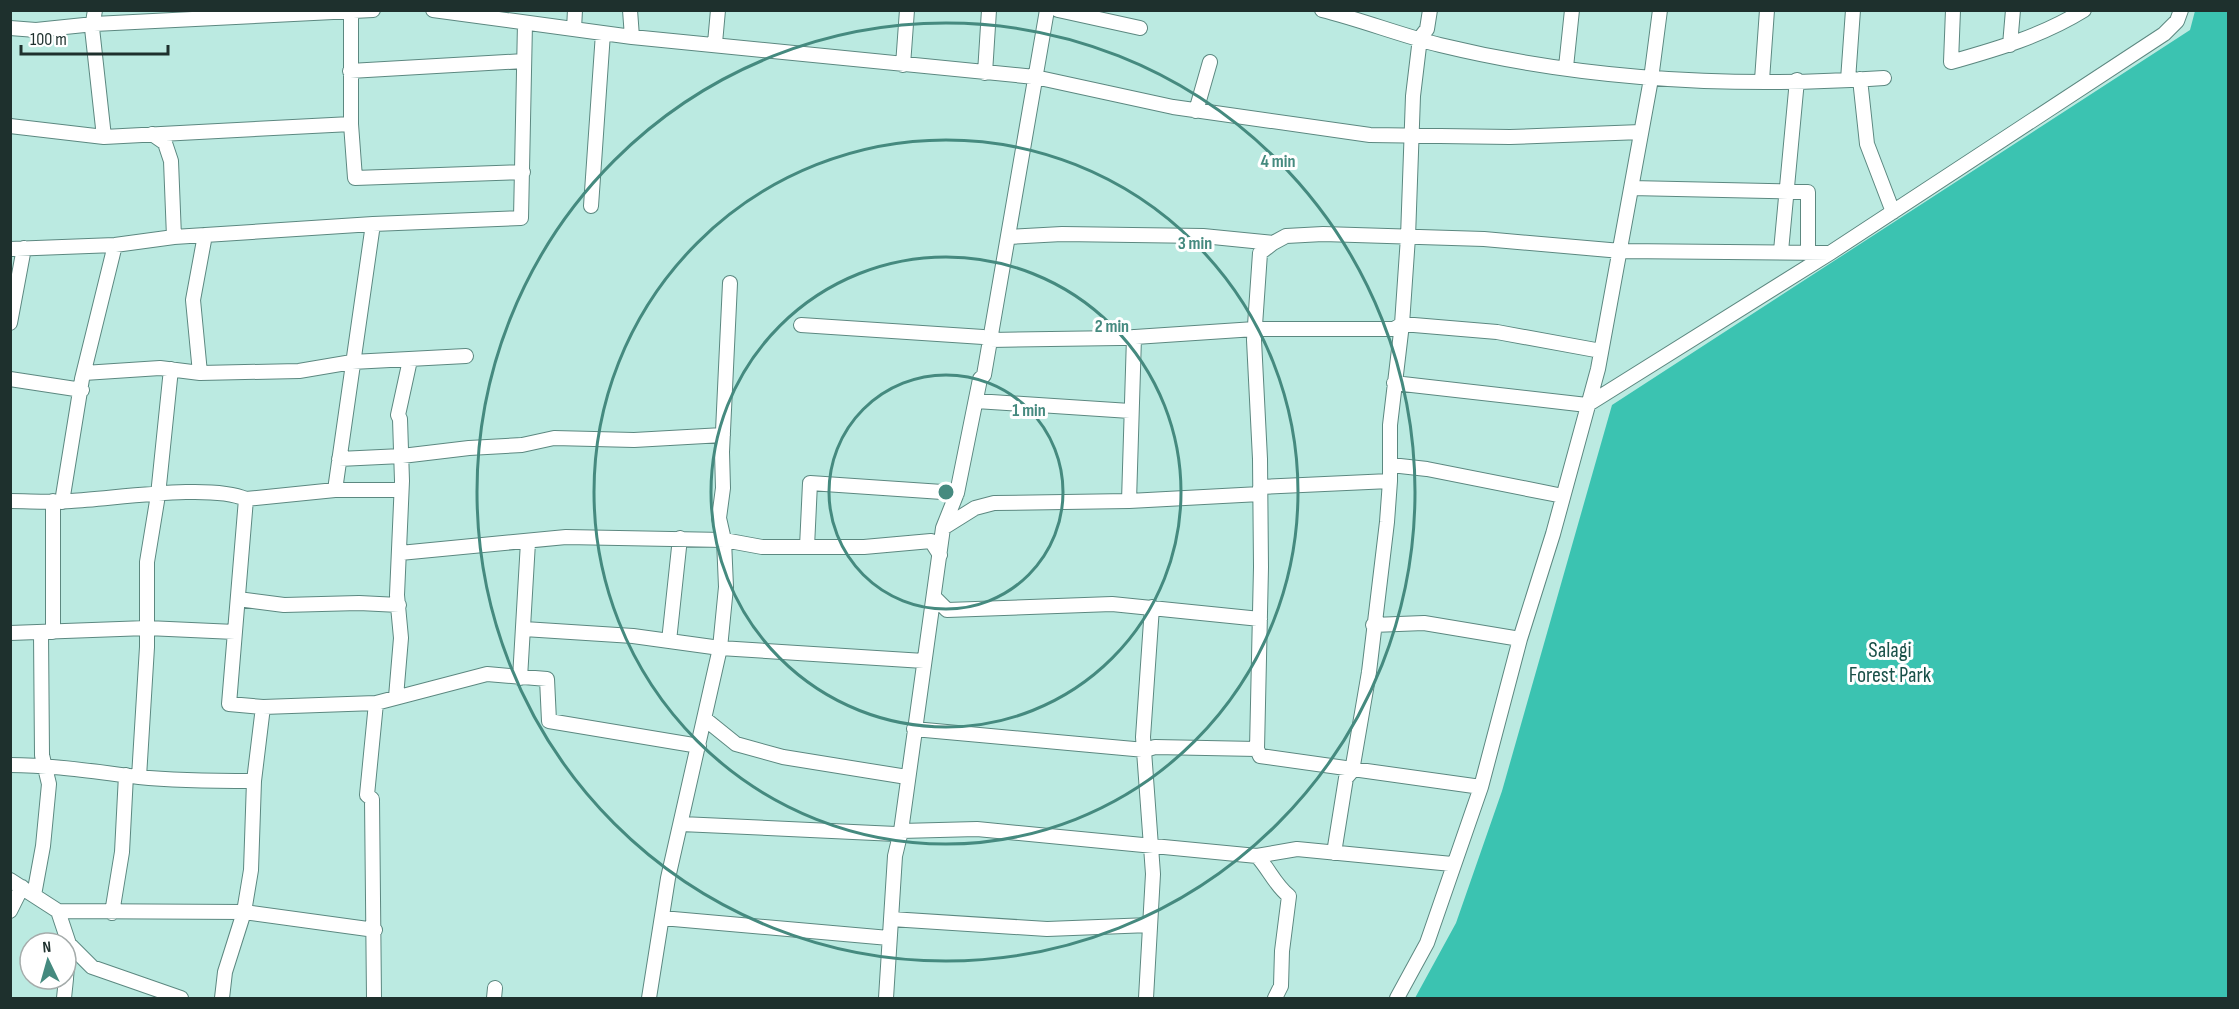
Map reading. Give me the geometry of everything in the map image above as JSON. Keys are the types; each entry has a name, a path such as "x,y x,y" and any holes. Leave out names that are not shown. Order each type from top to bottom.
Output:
{"street":[{"path":"10,28 36,30 95,17 373,10"},
{"path":"574,29 575,10"},
{"path":"630,10 632,37"},
{"path":"715,43 718,10"},
{"path":"903,65 907,10"},
{"path":"985,73 989,10"},
{"path":"886,999 895,856 901,831 943,528 957,493 980,379 984,375 1047,10"},
{"path":"1058,10 1140,28"},
{"path":"1322,10 1438,45 1651,79 1854,80 1884,78"},
{"path":"1334,853 1346,778 1352,771 1369,672 1390,481 1390,425 1402,324 1408,237 1413,96 1419,38 1427,29 1430,10"},
{"path":"1566,67 1572,10"},
{"path":"1397,999 1423,952 1452,864 1481,787 1520,639 1563,496 1601,351 1621,251 1651,79 1660,10"},
{"path":"1762,80 1767,10"},
{"path":"1853,10 1854,80 1867,144 1893,212"},
{"path":"1953,10 1951,62 2010,45 2055,27 2084,10"},
{"path":"2010,45 2013,10"},
{"path":"1394,383 1587,405 1830,253 2164,34 2177,21 2181,10"},
{"path":"351,11 351,124 355,178 524,172"},
{"path":"435,11 632,37 715,43 903,65 1035,77 1196,111 1370,135 1510,137 1641,132"},
{"path":"95,17 92,28 104,137"},
{"path":"10,322 17,248 115,245 174,237 373,224 521,218 524,172 525,23"},
{"path":"591,206 603,33"},
{"path":"350,70 524,61"},
{"path":"1196,111 1210,62"},
{"path":"1780,251 1797,80"},
{"path":"10,126 104,137 351,124"},
{"path":"152,134 165,143 171,161 174,237"},
{"path":"1631,188 1785,189 1791,192 1808,192 1808,252"},
{"path":"334,490 373,224"},
{"path":"1009,237 1062,234 1203,236 1274,243"},
{"path":"1481,787 1352,771 1260,756 1257,749 1260,491 1255,329 1260,253 1286,236 1323,234 1484,239 1621,251 1830,253"},
{"path":"201,373 193,300 205,235"},
{"path":"10,910 43,846 49,784 44,765 47,632 58,502 84,373 115,245"},
{"path":"649,999 681,824 720,648 726,587 724,540 719,518 723,488 723,435 730,283"},
{"path":"801,325 990,340 1134,337 1255,329 1394,328 1402,324 1497,332 1601,351"},
{"path":"1129,501 1134,337"},
{"path":"84,373 159,368 201,373 299,371 352,362 466,356"},
{"path":"396,697 400,666 402,456 398,415 410,360"},
{"path":"112,913 133,776 147,628 147,562 158,495 171,369"},
{"path":"10,379 82,390"},
{"path":"975,401 1130,411"},
{"path":"339,459 402,456 469,448 522,445 554,438 634,440 723,435"},
{"path":"1391,465 1427,469 1563,496"},
{"path":"943,528 975,508 994,502 1129,501 1390,481"},
{"path":"807,547 810,483 957,493"},
{"path":"10,501 58,502 196,493 238,495 246,499 334,490 401,490"},
{"path":"246,499 229,704 263,708 376,703 488,674 547,679 549,721 699,746"},
{"path":"400,553 566,537 724,540 762,547 864,547 931,541 940,555"},
{"path":"669,641 680,538"},
{"path":"520,678 528,542"},
{"path":"934,597 947,610 1062,605 1152,607 1260,619"},
{"path":"238,599 284,605 359,603 399,605"},
{"path":"1146,999 1153,874 1143,737 1152,607"},
{"path":"1373,626 1424,623 1520,639"},
{"path":"10,633 147,628 235,632"},
{"path":"524,629 633,636 720,648 924,661"},
{"path":"375,999 372,799 367,795 376,703"},
{"path":"222,999 225,972 244,912 251,870 254,781 263,708"},
{"path":"705,719 736,744 783,757 907,777"},
{"path":"914,729 1145,750 1155,747 1257,749"},
{"path":"10,765 44,765 133,776 202,781 254,781"},
{"path":"681,824 896,834 901,831 977,829 1257,856 1297,849 1452,864"},
{"path":"1257,856 1270,870 1277,887 1288,896 1281,951 1281,986 1275,999"},
{"path":"22,887 58,911 244,912 375,930"},
{"path":"58,911 65,931"},
{"path":"662,918 889,938"},
{"path":"891,919 1047,929 1150,926"},
{"path":"78,953 92,967 181,999"}],"green space":[{"name":"Salagi Forest Park","path":"2195,11 2228,11 2228,998 1415,998 1456,923 1502,791 1612,405 2190,30"}]}
